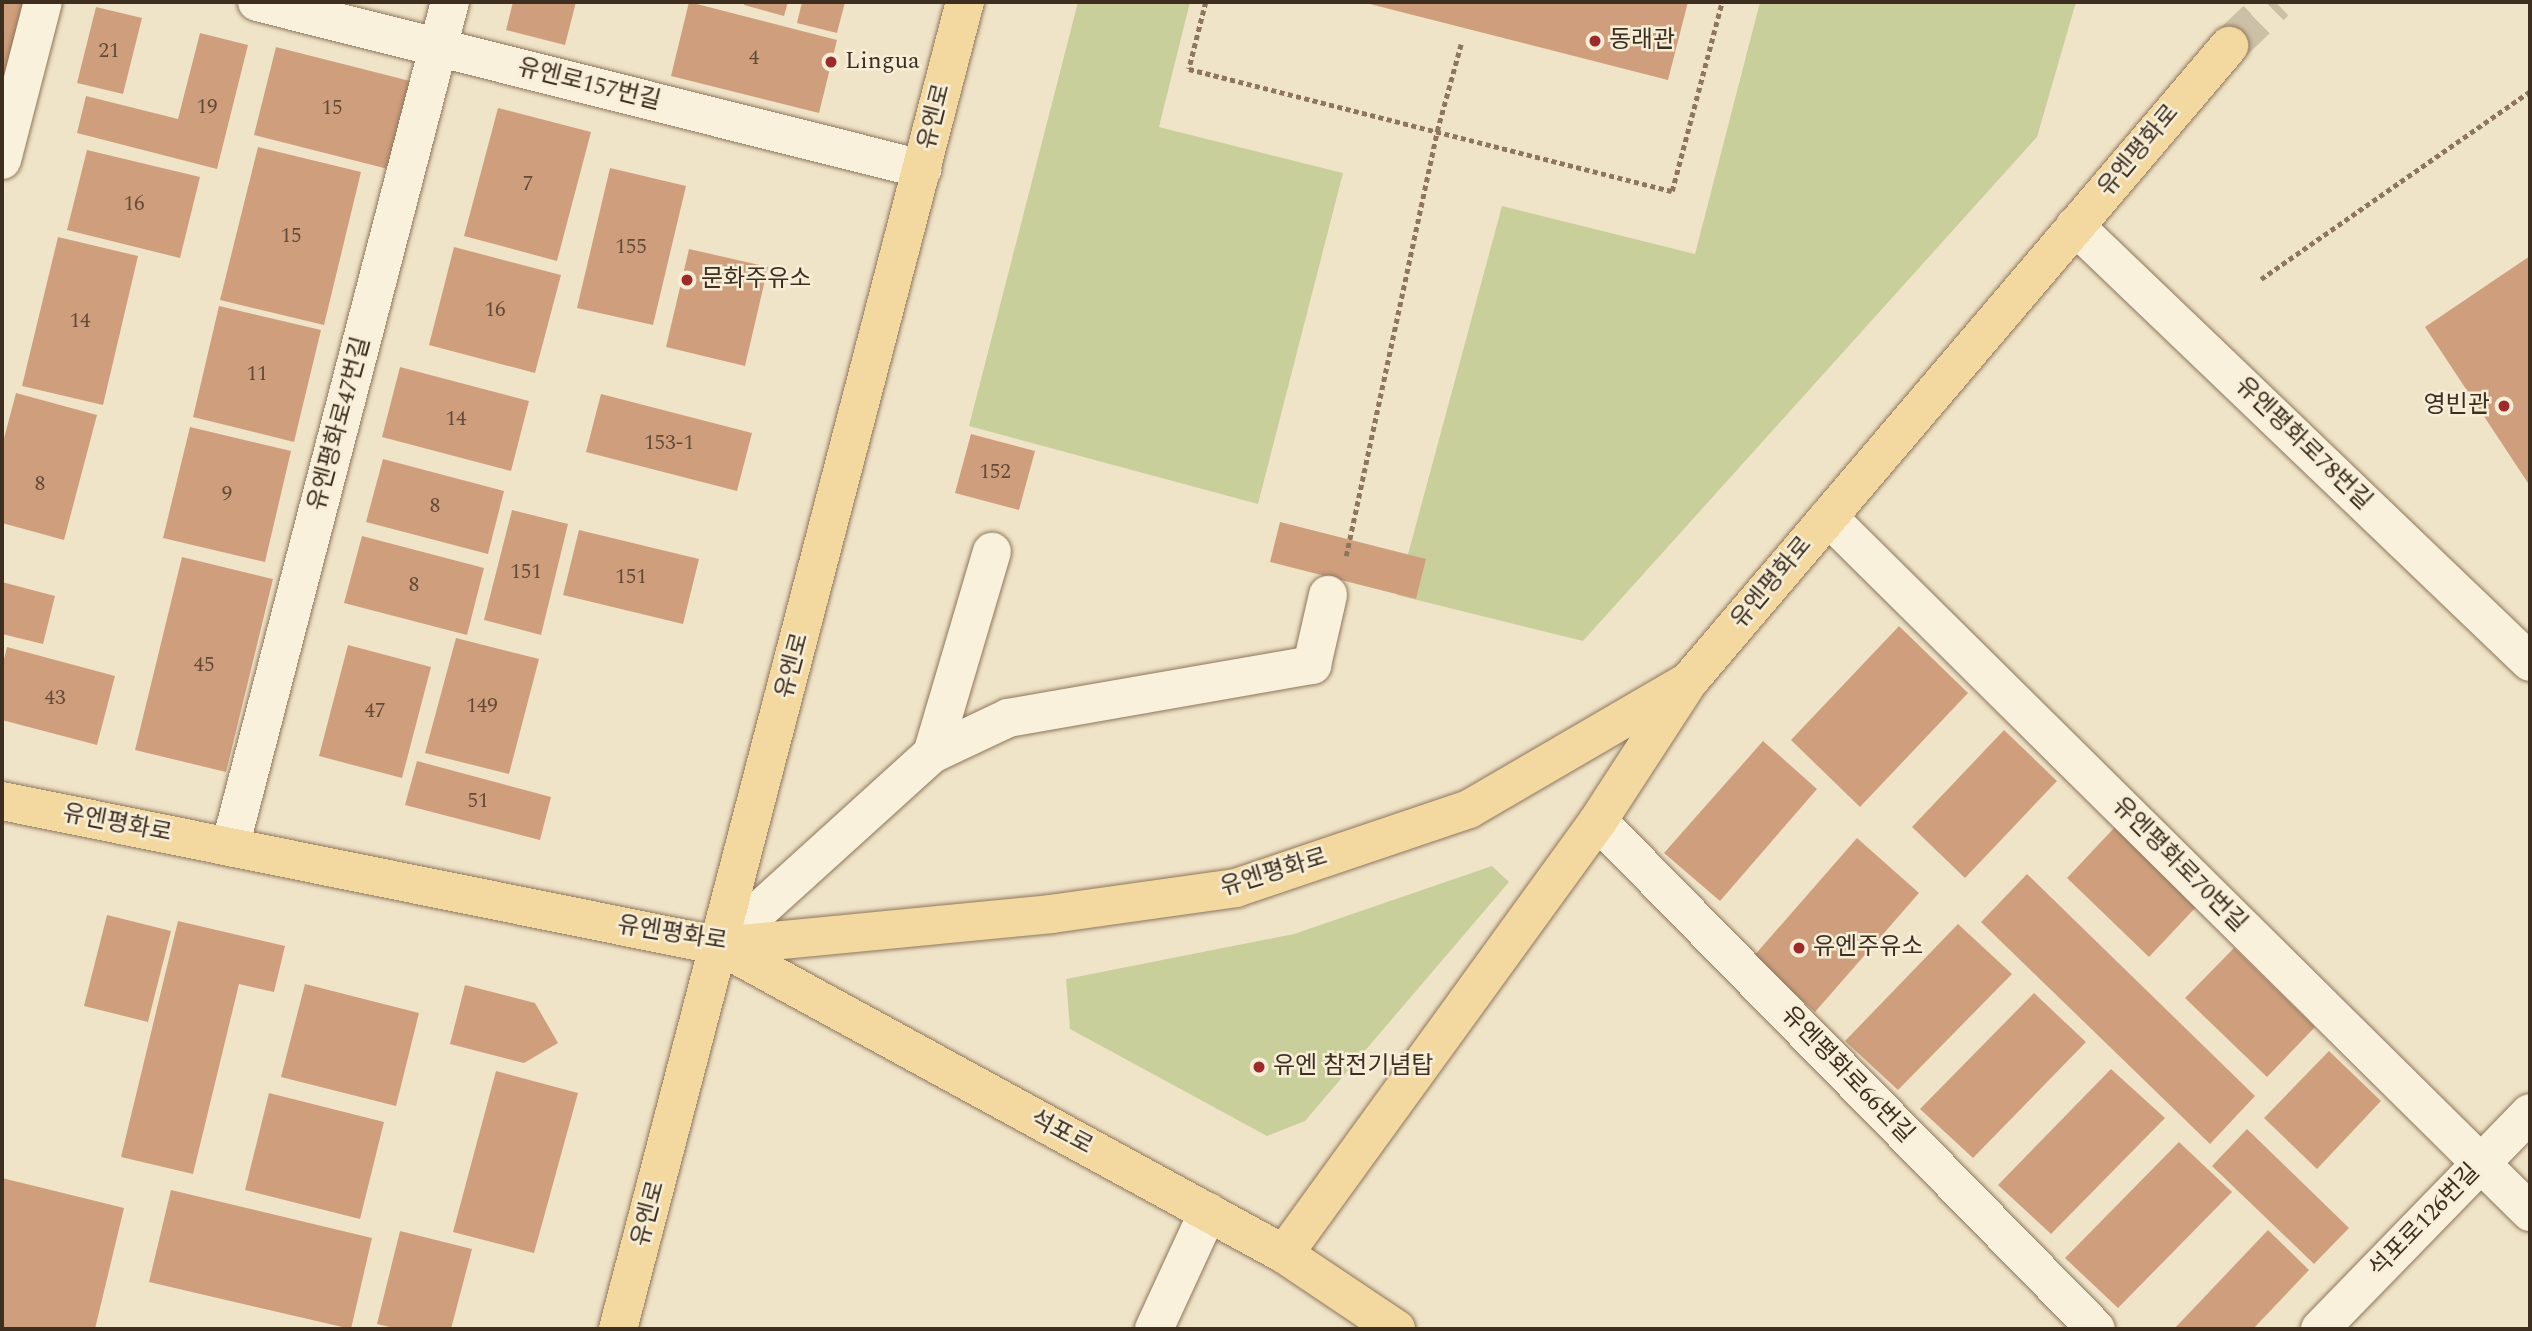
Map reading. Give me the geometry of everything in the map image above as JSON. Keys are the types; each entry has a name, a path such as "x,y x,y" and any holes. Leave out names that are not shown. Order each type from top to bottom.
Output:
{"main road":[{"name":"유엔로","path":"618,1329 965,2"},
{"name":"유엔평화로","path":"2,801 720,946 1051,914 1236,888 1469,809 1689,681 2229,46"},
{"path":"1284,1254 1598,821 1689,681"},
{"name":"석포로","path":"720,946 1284,1254 1396,1329"}],"street":[{"path":"2,160 43,2"},
{"name":"유엔로157번길","path":"257,2 922,169"},
{"name":"유엔평화로47번길","path":"230,847 450,2"},
{"name":"유엔평화로78번길","path":"2075,226 2530,662"},
{"name":"유엔평화로70번길","path":"1828,517 2530,1212"},
{"path":"932,754 992,552"},
{"path":"720,946 932,754 1007,718 1312,665 1336,581"},
{"name":"유엔평화로66번길","path":"1598,821 2096,1329"},
{"name":"석포로126번길","path":"2320,1329 2530,1112"},
{"path":"1154,1329 1208,1212"}],"path":[{"path":"1206,2 1189,69 1672,191 1722,2"},
{"path":"1336,581 1437,131 1461,44"},
{"path":"2261,279 2530,91"}],"green space":[{"path":"1078,2 1190,2 1159,127 1343,173 1258,504 969,426"},
{"path":"1760,2 2076,2 2037,137 1583,641 1397,595 1502,206 1695,254"},
{"path":"1492,866 1509,882 1305,1121 1267,1136 1070,1029 1066,979 1294,934"}],"building":[{"path":"2,2 24,2 2,87"},
{"path":"513,2 576,2 565,45 506,30"},
{"path":"689,2 837,40 819,113 671,76"},
{"path":"745,2 788,2 784,16 744,5"},
{"path":"802,2 845,2 837,33 797,23"},
{"name":"동래관","path":"1362,2 1688,2 1668,80"},
{"path":"96,7 142,18 123,94 77,83"},
{"path":"200,33 248,45 217,169 77,133 86,96 178,119"},
{"path":"276,47 410,81 388,169 254,135"},
{"path":"498,108 591,132 557,261 464,236"},
{"path":"258,147 361,172 324,325 220,300"},
{"path":"87,150 200,177 180,258 67,230"},
{"path":"610,168 686,186 653,325 577,308"},
{"path":"58,237 138,256 103,405 22,386"},
{"path":"454,247 561,275 535,373 429,345"},
{"path":"689,249 768,267 745,366 666,347"},
{"name":"영빈관","path":"2530,256 2530,486 2425,327"},
{"path":"219,306 321,330 294,442 193,417"},
{"path":"400,367 529,401 511,471 382,437"},
{"path":"16,393 97,415 64,540 2,523 2,446"},
{"path":"601,394 752,433 737,491 586,452"},
{"path":"190,427 291,451 265,562 163,538"},
{"path":"971,434 1035,451 1019,510 955,493"},
{"path":"383,459 504,491 488,554 366,522"},
{"path":"512,510 568,524 541,635 484,620"},
{"path":"1280,522 1426,559 1416,599 1270,562"},
{"path":"579,530 699,559 683,624 563,595"},
{"path":"362,536 484,568 467,635 344,603"},
{"path":"182,557 273,579 226,772 135,750"},
{"path":"2,582 55,596 43,644 2,634"},
{"path":"1899,626 1968,693 1860,807 1791,740"},
{"path":"456,638 539,659 509,774 425,753"},
{"path":"348,645 431,667 402,778 319,756"},
{"path":"7,647 115,676 97,745 2,720 2,667"},
{"path":"2004,730 2057,781 1965,878 1912,827"},
{"path":"1763,741 1817,789 1720,901 1664,853"},
{"path":"417,761 551,797 540,840 405,805"},
{"path":"2115,827 2197,906 2149,957 2067,878"},
{"path":"1857,838 1919,893 1815,1012 1753,957"},
{"path":"2027,874 2255,1096 2210,1144 1981,922"},
{"path":"107,915 171,931 148,1022 84,1006"},
{"path":"178,921 285,946 274,992 239,984 193,1174 121,1157"},
{"path":"1958,924 2012,974 1898,1090 1845,1041"},
{"path":"2234,948 2315,1027 2267,1077 2185,998"},
{"path":"305,984 419,1013 396,1106 281,1077"},
{"path":"465,985 535,1003 558,1043 524,1063 450,1044"},
{"path":"2034,993 2086,1042 1973,1158 1920,1109"},
{"path":"2329,1051 2381,1101 2317,1169 2264,1118"},
{"path":"2111,1069 2165,1118 2051,1234 1998,1185"},
{"path":"496,1071 578,1093 534,1253 453,1232"},
{"path":"269,1093 384,1122 360,1219 245,1190"},
{"path":"2247,1129 2349,1228 2314,1264 2212,1166"},
{"path":"2179,1142 2232,1192 2118,1308 2065,1258"},
{"path":"2,1178 124,1208 95,1329 2,1329"},
{"path":"171,1190 372,1238 351,1329 149,1282"},
{"path":"2268,1230 2309,1270 2253,1329 2174,1329"},
{"path":"400,1231 472,1249 451,1329 398,1329 377,1324"}],"tunnel":[{"path":"2229,46 2275,2"}],"place":[{"name":"동래관","path":"1595,41"},
{"name":"Lingua","path":"831,62"},
{"name":"문화주유소","path":"687,280"},
{"name":"영빈관","path":"2504,406"},
{"name":"유엔주유소","path":"1799,948"},
{"name":"유엔 참전기념탑","path":"1259,1067"}]}
